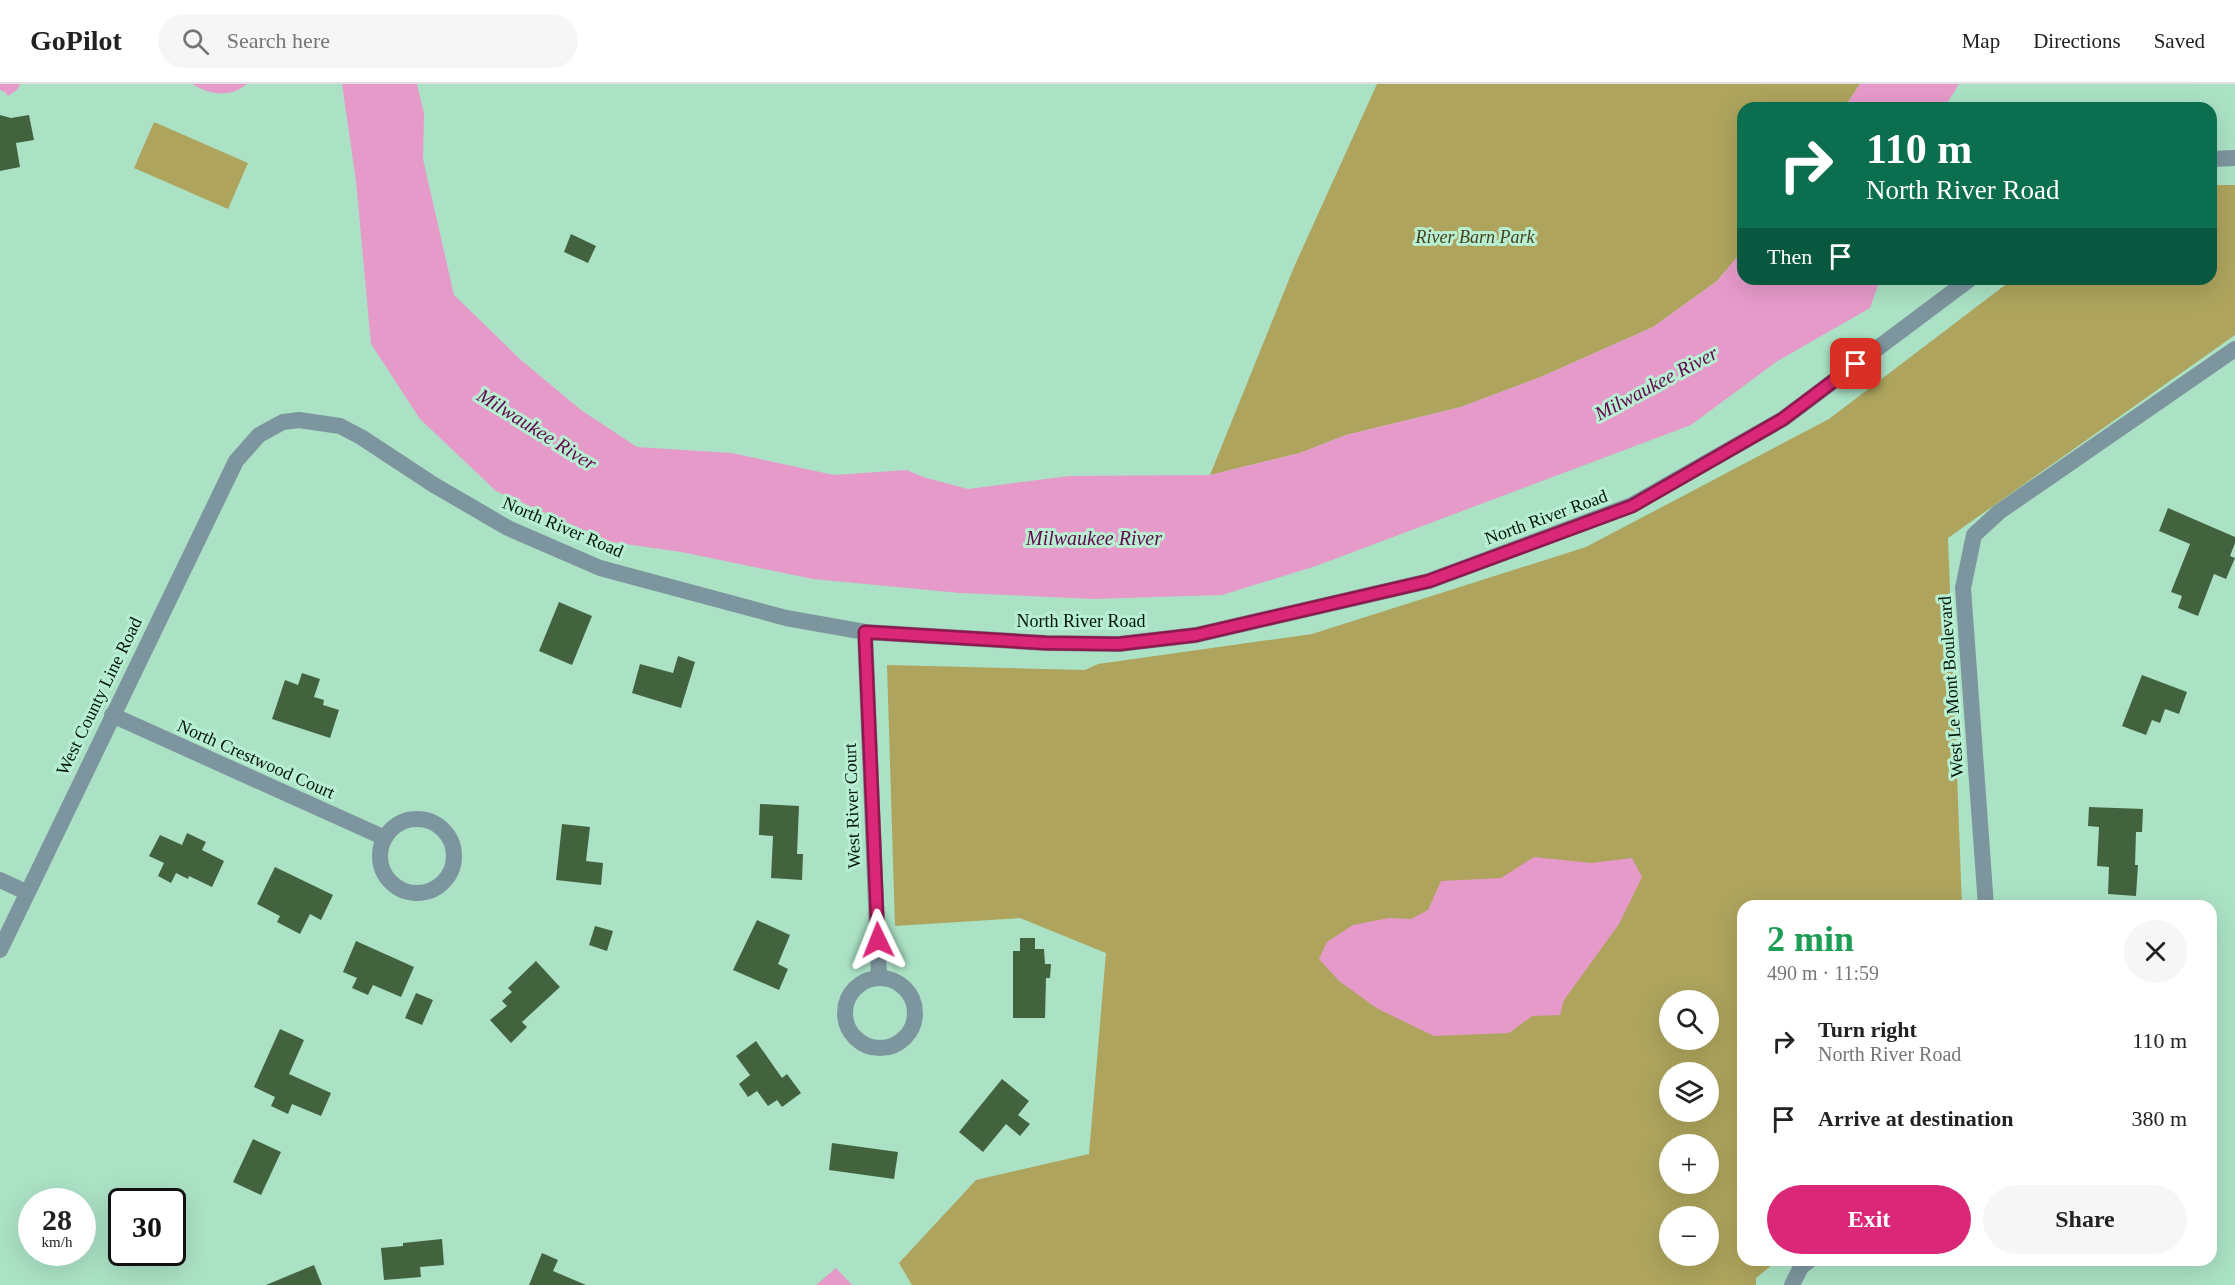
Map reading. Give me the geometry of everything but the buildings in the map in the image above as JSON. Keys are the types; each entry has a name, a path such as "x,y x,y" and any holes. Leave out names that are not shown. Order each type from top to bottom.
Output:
{"street":[{"path":"2217,159 2235,158"},
{"name":"North River Road","path":"236,460 259,435 283,422 299,420 340,426 508,528 600,568 786,618 865,632 1046,643 1119,644 1196,635 1429,581 1632,506 1783,419 1962,285"},
{"name":"West Le Mont Boulevard","path":"1986,900 1963,588 1974,535 1999,512 2235,349"},
{"name":"West County Line Road","path":"0,950 111,715 236,460"},
{"name":"West River Court","path":"865,632 879,978"},
{"name":"North Crestwood Court","path":"111,715 385,838"},
{"path":"415,819 427,820 439,825 447,834 454,852 452,870 446,881 425,893 413,894 401,890 388,878 380,862 385,838 392,828 415,819"},
{"path":"0,880 26,892"},
{"path":"879,978 890,980 908,992 915,1013 913,1024 901,1041 880,1048 868,1046 858,1040 850,1031 846,1020 848,1002 857,987 879,978"},
{"path":"1792,1285 1802,1266"}],"green space":[{"name":"River Barn Park","path":"1377,84 1860,84 1848,102 1737,102 1737,257 1717,281 1653,327 1543,376 1461,407 1346,435 1300,453 1210,475 1294,267"},
{"path":"154,122 248,163 228,209 134,168"},
{"path":"2217,185 2235,185 2235,335 1948,538 1962,900 1737,900 1737,1266 1771,1266 1756,1278 1756,1285 912,1285 899,1263 976,1180 1089,1154 1106,953 1020,918 895,926 887,665 1085,670 1098,664 1312,634 1586,547 1829,419 2005,285 2217,285"}],"water":[{"path":"0,84 20,84 18,89 8,96 0,90"},
{"path":"192,84 247,84 227,93 213,93"},
{"name":"Milwaukee River","path":"342,84 417,84 424,114 423,159 454,295 521,360 581,410 637,447 732,453 834,475 907,470 923,477 968,489 1069,476 1210,475 1300,453 1346,435 1461,407 1543,376 1653,327 1717,281 1737,257 1737,285 1878,285 1870,308 1776,362 1691,425 1316,566 1222,595 1093,599 960,593 813,579 681,552 611,542 496,491 420,419 371,344 356,181"},
{"path":"1860,84 1959,84 1948,102 1848,102"},
{"path":"1534,857 1591,863 1632,858 1642,877 1619,924 1564,1000 1560,1015 1532,1016 1509,1033 1434,1036 1378,1009 1339,981 1319,959 1327,942 1353,925 1389,918 1411,919 1428,910 1441,881 1501,878"},
{"path":"836,1268 852,1285 816,1285"}],"route":[{"path":"878,940 865,632 1046,643 1119,644 1196,635 1429,581 1632,506 1783,419 1856,364"}]}
